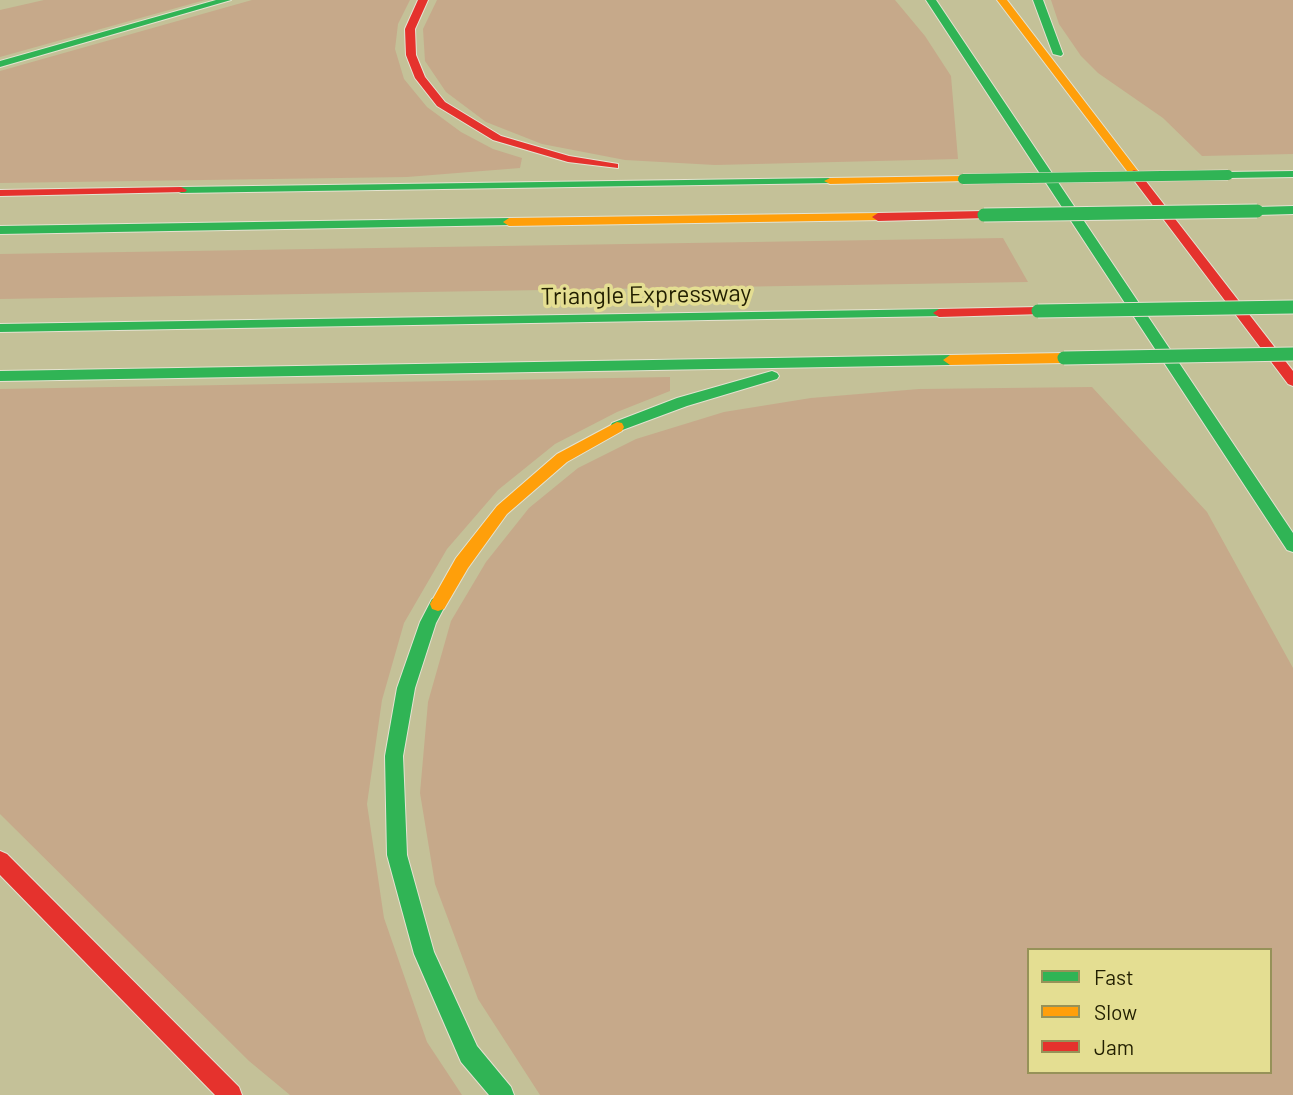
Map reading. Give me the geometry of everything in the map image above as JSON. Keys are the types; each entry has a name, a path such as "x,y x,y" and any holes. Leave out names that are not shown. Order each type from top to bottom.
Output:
{"highway":[{"path":"0,64 226,0"},
{"path":"423,0 410,29 411,55 420,78 442,104 497,138 568,159 736,182"},
{"path":"913,0 953,32"},
{"path":"930,0 1293,546"},
{"path":"1002,0 1293,381"},
{"path":"1038,0 1044,23 1074,91"},
{"path":"0,193 1293,174"},
{"path":"0,230 1293,210"},
{"name":"Triangle Expressway","path":"0,328 1293,307"},
{"path":"0,376 1293,354"},
{"path":"503,1095 469,1054 424,954 397,855 394,756 406,688 428,621 462,563 502,510 562,458 615,428 682,402 824,362"},
{"path":"1278,524 1293,562"},
{"path":"0,861 231,1095"}],"shaded area":[{"path":"44,0 205,0 0,57 0,10"},
{"path":"252,0 410,0 398,24 395,49 404,79 427,107 461,132 493,149 522,158 520,168 407,177 0,183 0,71"},
{"path":"437,0 895,0 925,36 951,76 958,159 715,165 625,160 542,144 486,122 446,92 425,61 423,29"},
{"path":"1051,0 1293,0 1293,154 1202,156 1163,118 1098,73 1081,56 1059,24"},
{"path":"1003,238 1028,282 0,299 0,254"},
{"path":"670,377 670,391 617,412 555,444 498,490 447,549 404,623 382,700 367,804 384,918 427,1042 462,1095 290,1095 249,1061 0,814 0,389"},
{"path":"1092,387 1207,512 1293,668 1293,1095 540,1095 478,999 435,884 420,793 428,702 451,621 486,562 529,508 578,468 636,439 724,412 811,398 919,389"}],"traffic: fast":[{"path":"0,64 226,0"},
{"path":"931,0 1293,546"},
{"path":"1038,0 1058,54"},
{"path":"1228,175 1293,174"},
{"path":"963,179 1228,175"},
{"path":"181,190 830,181"},
{"path":"1257,211 1293,210"},
{"path":"984,215 1257,211"},
{"path":"0,230 509,222"},
{"path":"1038,311 1293,307"},
{"path":"0,328 939,313"},
{"path":"1064,358 1293,354"},
{"path":"0,376 950,360"},
{"path":"617,427 682,402 772,376"},
{"path":"438,604 428,622 406,688 394,756 397,855 424,954 469,1054 503,1095"}],"traffic: slow":[{"path":"1002,0 1134,173"},
{"path":"830,181 963,179"},
{"path":"509,222 878,217"},
{"path":"950,360 1064,358"},
{"path":"438,604 462,563 502,510 562,458 617,427"}],"traffic: jam":[{"path":"423,0 410,29 411,55 420,78 441,104 497,138 568,159 614,166"},
{"path":"1134,173 1293,381"},
{"path":"0,193 181,190"},
{"path":"878,217 984,215"},
{"path":"939,313 1038,311"},
{"path":"0,861 231,1095"}]}
